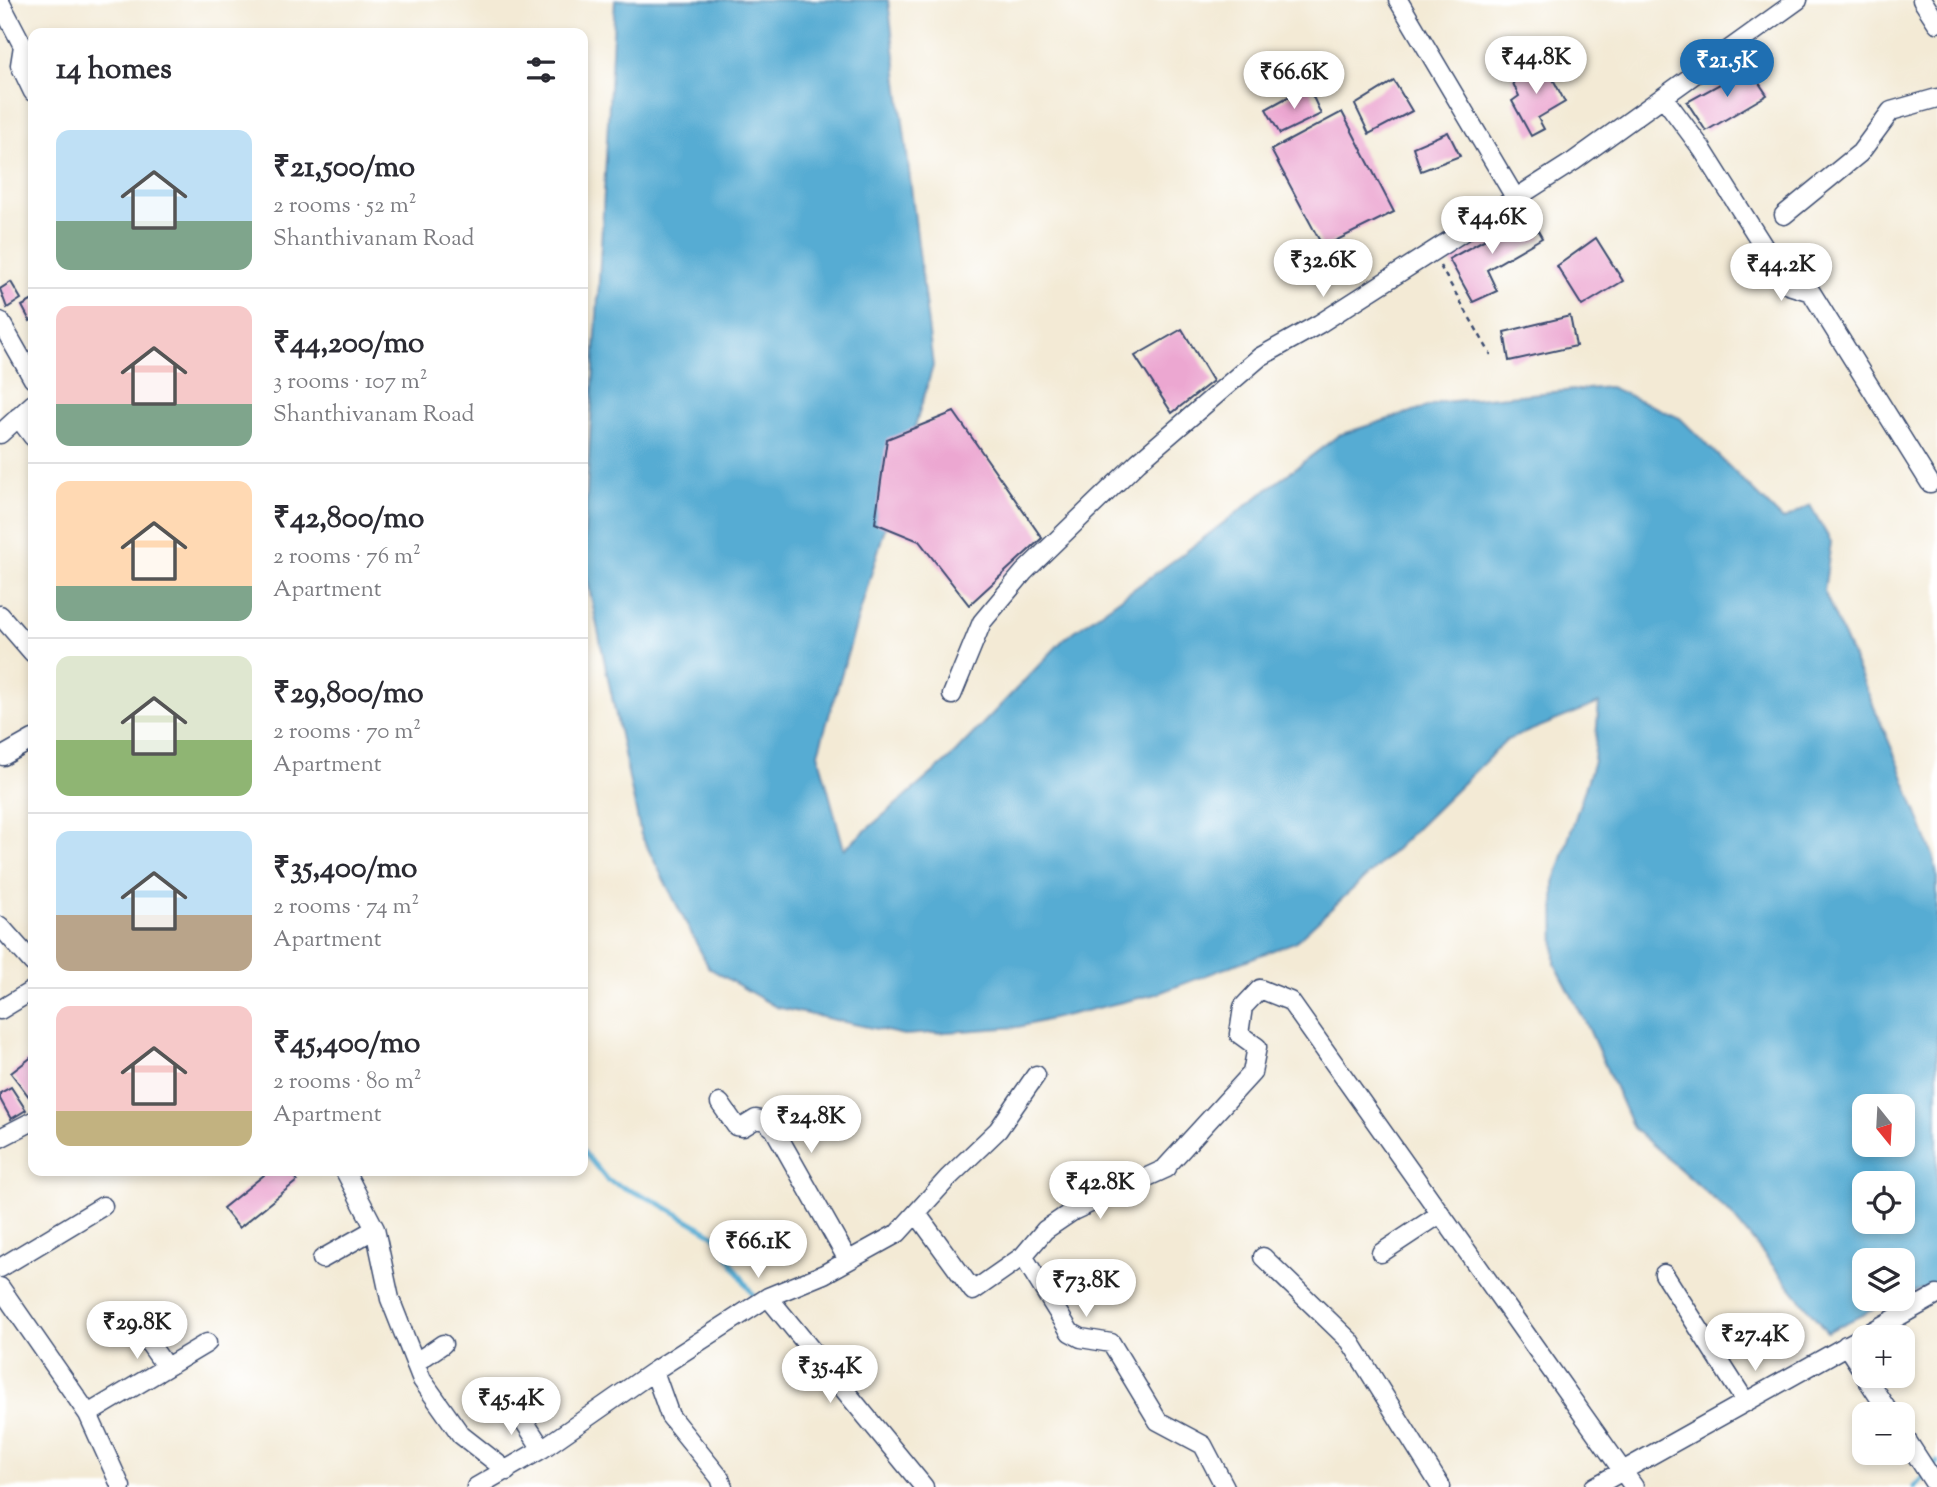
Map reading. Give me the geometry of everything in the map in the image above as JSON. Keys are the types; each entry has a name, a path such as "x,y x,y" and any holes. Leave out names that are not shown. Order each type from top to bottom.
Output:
{"street":[{"path":"1398,0 1516,199"},
{"path":"951,695 982,622 1024,572 1138,462 1260,357 1319,324 1516,199 1664,98 1798,0"},
{"path":"1922,0 1937,23"},
{"path":"0,2 23,46 20,65 28,82"},
{"path":"1664,98 1702,149 1788,285 1811,292 1930,483"},
{"path":"1784,215 1860,153 1891,111 1937,98"},
{"path":"0,321 28,370"},
{"path":"0,434 28,409"},
{"path":"18,418 28,431"},
{"path":"0,615 28,647"},
{"path":"3,756 28,742"},
{"path":"0,926 28,957"},
{"path":"917,1214 972,1291 1023,1256 1045,1230 1057,1221 1157,1175 1252,1073 1257,1046 1239,1034 1243,1007 1260,989 1290,1001 1634,1487"},
{"path":"0,1010 28,993"},
{"path":"476,1487 542,1449 654,1370 768,1297 824,1274 898,1233 948,1178 998,1130 1036,1074"},
{"path":"720,1103 736,1126 743,1127 756,1119 765,1121 774,1129 848,1260"},
{"path":"0,1138 28,1124"},
{"path":"348,1176 375,1229 390,1299 422,1380 461,1435 507,1471"},
{"path":"0,1268 103,1206"},
{"path":"1381,1253 1440,1214"},
{"path":"322,1259 375,1229"},
{"path":"1023,1256 1070,1332 1081,1338 1111,1343 1158,1421 1203,1445 1225,1487"},
{"path":"1263,1257 1349,1341 1441,1487"},
{"path":"1664,1274 1745,1401"},
{"path":"0,1287 88,1414 121,1487"},
{"path":"1594,1487 1937,1295"},
{"path":"768,1297 924,1487"},
{"path":"142,1333 166,1367"},
{"path":"88,1414 207,1343"},
{"path":"415,1363 443,1344"},
{"path":"1846,1345 1852,1354"},
{"path":"654,1370 670,1416 720,1478 723,1487"},
{"path":"513,1404 542,1449"},
{"path":"1915,1454 1935,1484"}],"path":[{"path":"1432,251 1491,355"}],"water":[{"path":"615,0 888,0 933,366 818,753 844,849 949,759 1065,638 1180,556 1339,435 1442,402 1610,387 1680,418 1783,520 1810,505 1831,542 1824,591 1899,765 1934,858 1937,876 1937,1285 1915,1291 1915,1248 1852,1248 1852,1311 1870,1311 1827,1332 1731,1214 1633,1128 1588,1027 1555,964 1554,883 1594,761 1599,703 1507,740 1379,865 1295,942 1156,994 1018,1027 904,1035 776,1007 709,968 641,835 588,583 588,472"}],"building":[{"path":"1543,60 1565,102 1538,118 1544,129 1531,136 1512,101 1519,96 1511,79"},
{"path":"1749,68 1767,95 1706,131 1687,102"},
{"path":"1394,81 1412,111 1369,134 1355,105"},
{"path":"1308,86 1321,114 1280,134 1266,109"},
{"path":"1342,112 1394,212 1323,247 1271,150"},
{"path":"1448,132 1460,156 1421,171 1413,147"},
{"path":"1529,215 1542,238 1487,270 1497,291 1473,302 1449,259"},
{"path":"1596,238 1623,281 1582,306 1557,266"},
{"path":"11,282 21,299 7,308 0,289"},
{"path":"28,303 28,317 22,306"},
{"path":"1570,316 1576,346 1509,361 1504,332"},
{"path":"1182,329 1213,381 1172,413 1135,356"},
{"path":"954,412 1042,538 969,605 919,541 875,523 887,439"},
{"path":"28,1060 28,1095 11,1073"},
{"path":"11,1087 26,1110 11,1119 0,1099 0,1093"},
{"path":"263,1176 294,1176 297,1181 239,1228 223,1208"}],"waterway":[{"path":"588,1157 608,1181 655,1201 714,1235 755,1298"},
{"path":"1914,1487 1937,1462"}]}
